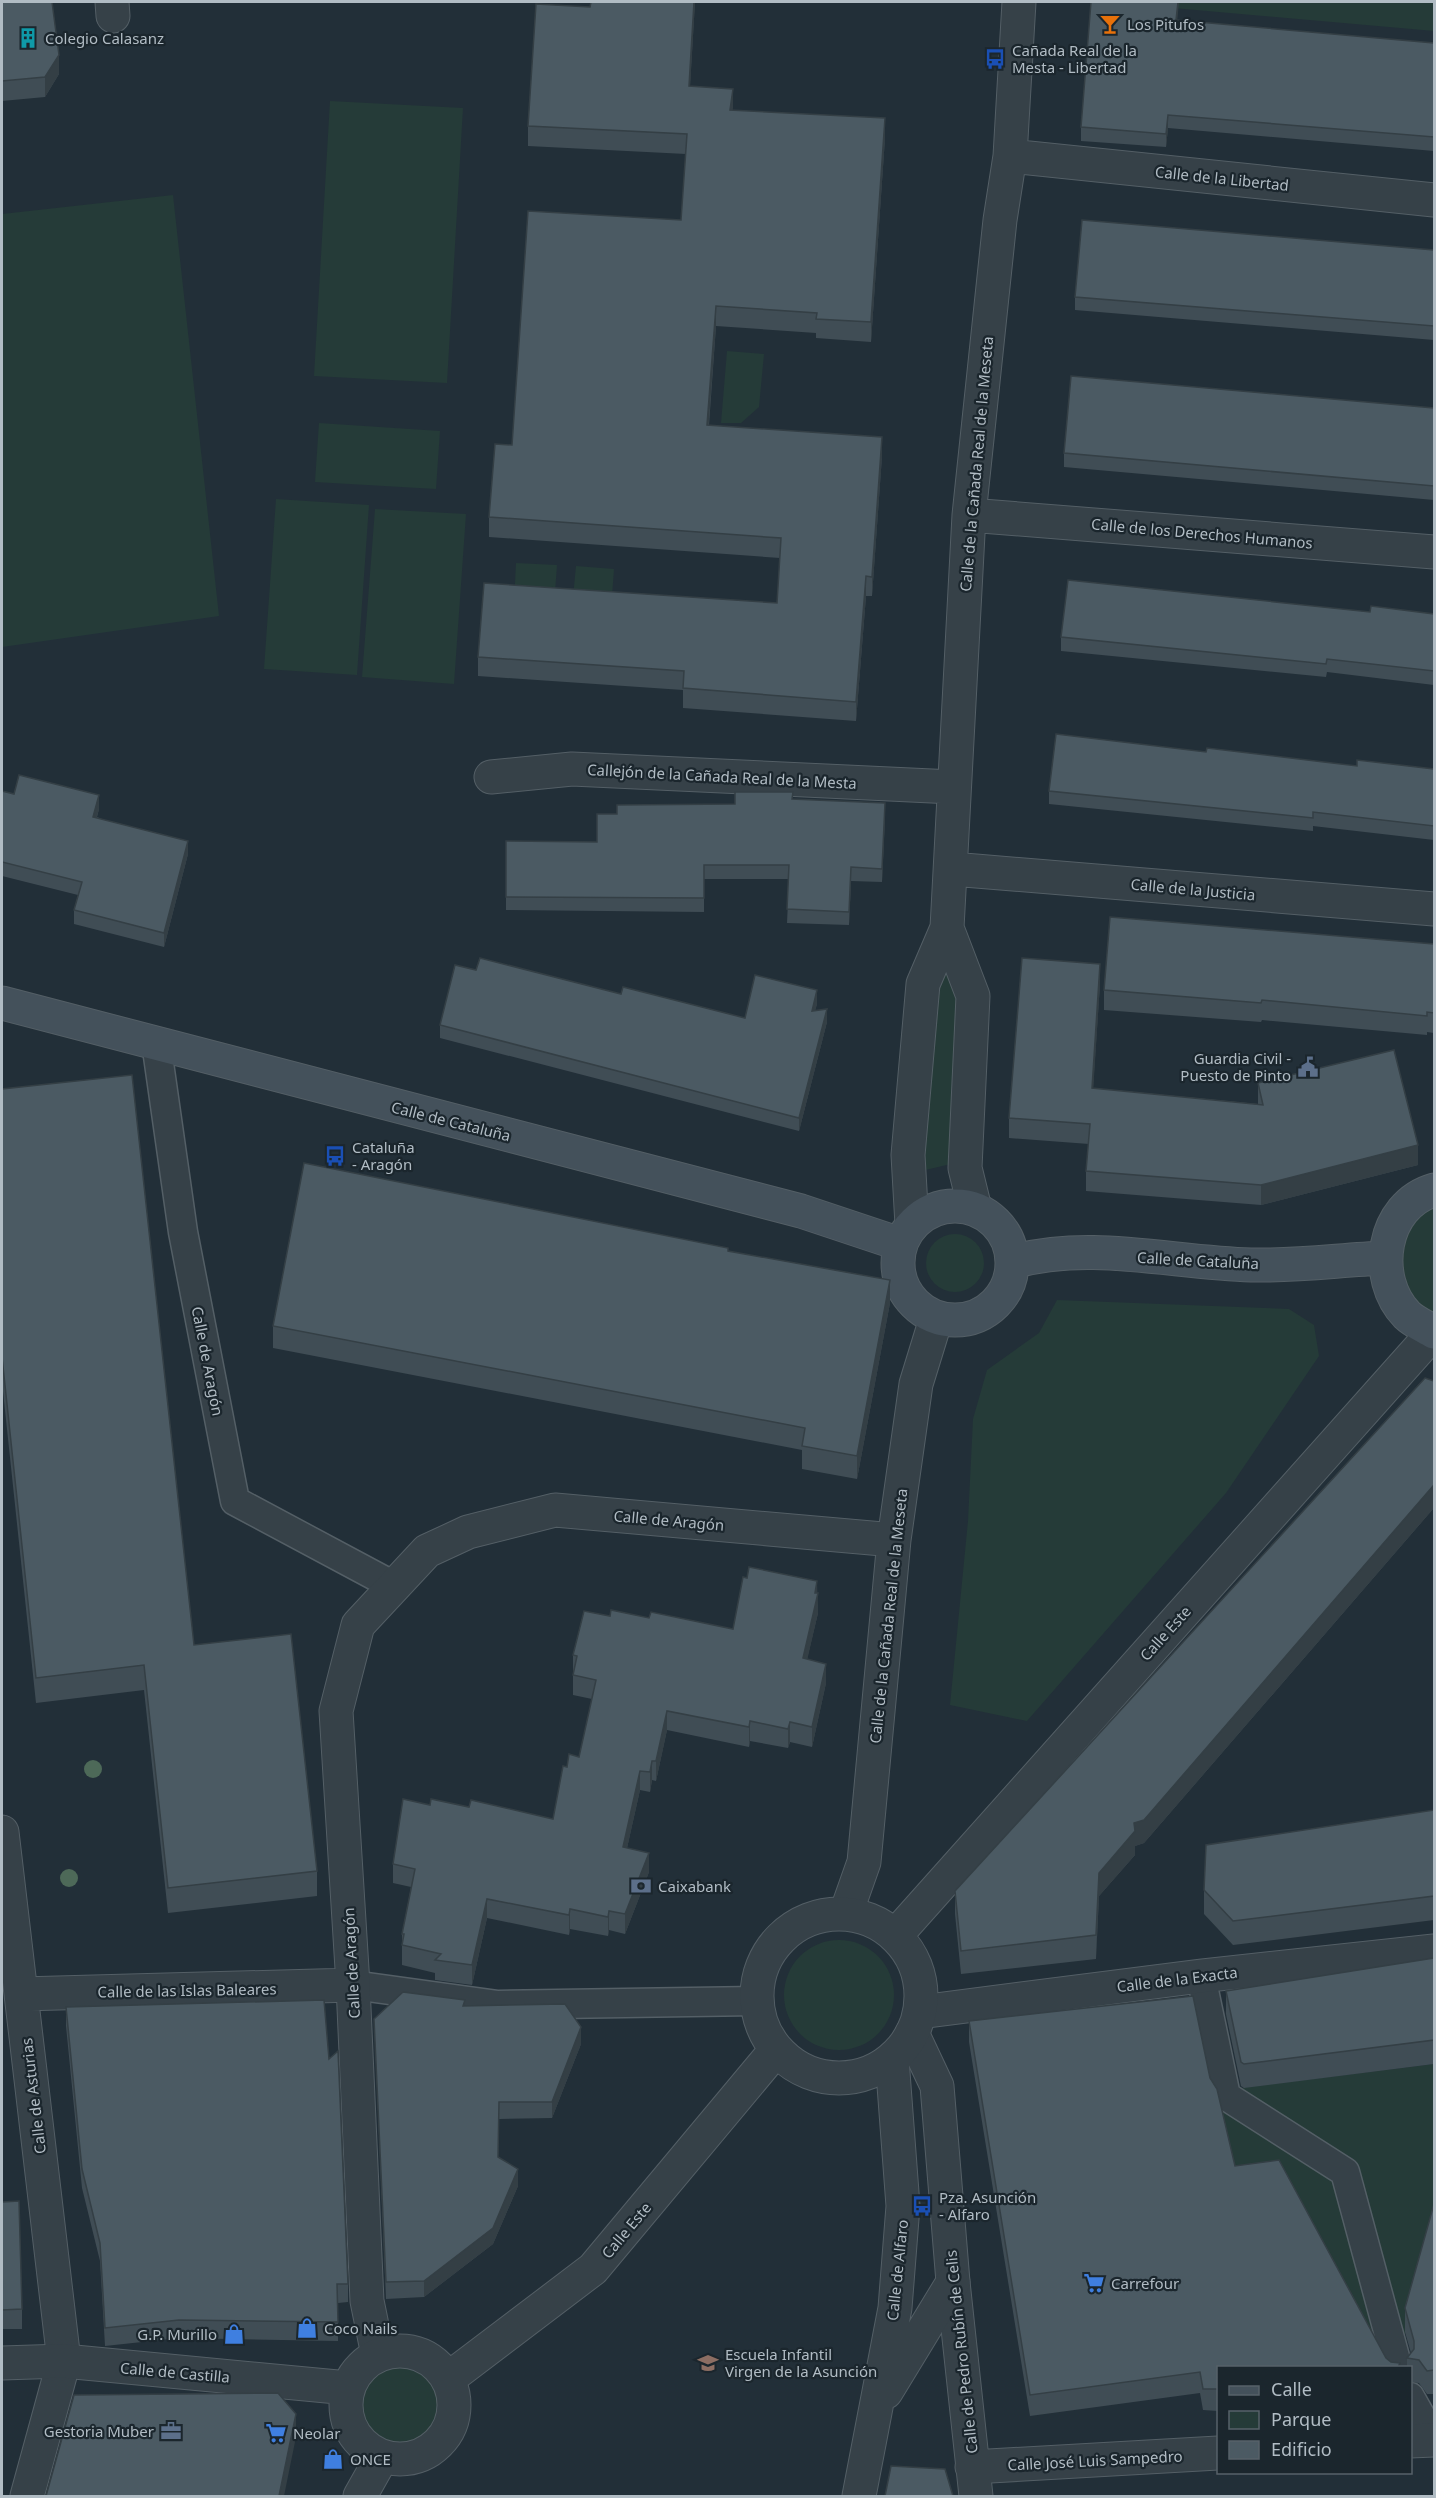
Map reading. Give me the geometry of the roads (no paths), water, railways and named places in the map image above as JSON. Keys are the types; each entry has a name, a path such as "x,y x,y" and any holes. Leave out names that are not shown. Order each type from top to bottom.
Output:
{"main road":[{"name":"Calle de Cataluña","path":"2,1003 156,1042 351,1096 801,1211 906,1234"},
{"path":"1434,1190 1422,1194 1395,1221 1384,1258 1390,1289 1408,1316 1434,1332"},
{"path":"952,1205 975,1209 994,1221 1008,1239 1013,1262 1009,1284 997,1303 980,1316 958,1322 936,1319 916,1307 903,1289 897,1267 906,1234 930,1211 952,1205"},
{"name":"Calle de Cataluña","path":"1013,1262 1039,1254 1094,1253 1252,1265 1384,1258"}],"street":[{"name":"Calle de la Cañada Real de la Meseta","path":"906,1234 908,1155 923,984 947,928 952,869 953,787 969,515 1010,156 1018,2"},
{"name":"Calle de la Libertad","path":"1010,156 1434,200"},
{"name":"Calle de los Derechos Humanos","path":"969,515 1434,552"},
{"name":"Callejón de la Cañada Real de la Mesta","path":"491,777 572,770 953,787"},
{"name":"Calle de la Justicia","path":"952,869 1434,909"},
{"name":"Calle de la Cañada Real de la Meseta","path":"947,928 973,996 965,1168 975,1209"},
{"name":"Calle de Aragón","path":"156,1042 183,1232 235,1500 394,1586"},
{"name":"Calle de la Cañada Real de la Meseta","path":"846,1913 864,1862 894,1540 916,1384 936,1319"},
{"name":"Calle Este","path":"896,1935 1434,1332"},
{"name":"Calle de Aragón","path":"378,2355 367,2301 353,1985 336,1711 358,1625 427,1551 458,1536 555,1510 894,1540"},
{"name":"Calle de Asturias","path":"2,1832 64,2361"},
{"path":"846,1913 873,1920 896,1935 912,1958 921,1984 916,2022 892,2059 862,2076 832,2079 802,2071 776,2051 757,2017 757,1977 775,1941 807,1919 846,1913"},
{"name":"Calle de la Exacta","path":"916,2022 1201,1976 1434,1951"},
{"path":"1201,1976 1226,2096 1345,2172 1398,2366"},
{"path":"353,1985 498,2005 757,2001"},
{"name":"Calle de las Islas Baleares","path":"21,1994 353,1985"},
{"name":"Calle de Pedro Rubín de Celis","path":"916,2022 937,2086 953,2282 974,2482"},
{"name":"Calle Este","path":"448,2379 593,2269 776,2051"},
{"name":"Calle de Alfaro","path":"859,2496 895,2308 903,2206 892,2059"},
{"name":"Calle de Alfaro","path":"876,2409 953,2282"},
{"path":"410,2351 438,2366 448,2379 454,2396 453,2415 447,2433 435,2447 419,2456 401,2460 382,2457 367,2449 355,2437 348,2421 345,2404 348,2388 365,2363 378,2355 410,2351"},
{"path":"27,2496 64,2361"},
{"name":"Calle de Castilla","path":"2,2363 64,2361 348,2388"},
{"path":"1412,2401 1434,2440 1412,2441"},
{"name":"Calle José Luis Sampedro","path":"974,2482 1217,2453"},
{"path":"360,2496 382,2457"}],"place":[{"name":"Los Pitufos","path":"1110,24"},
{"name":"Colegio Calasanz","path":"28,38"},
{"name":"Cañada Real de la Mesta - Libertad","path":"995,59"},
{"name":"Guardia Civil - Puesto de Pinto","path":"1308,1067"},
{"name":"Cataluña - Aragón","path":"335,1156"},
{"name":"Caixabank","path":"641,1886"},
{"name":"Pza. Asunción - Alfaro","path":"922,2206"},
{"name":"Carrefour","path":"1094,2283"},
{"name":"Coco Nails","path":"307,2328"},
{"name":"G.P. Murillo","path":"234,2334"},
{"name":"Escuela Infantil Virgen de la Asunción","path":"708,2363"},
{"name":"Gestoria Muber","path":"171,2431"},
{"name":"Neolar","path":"276,2433"},
{"name":"ONCE","path":"333,2459"}]}
